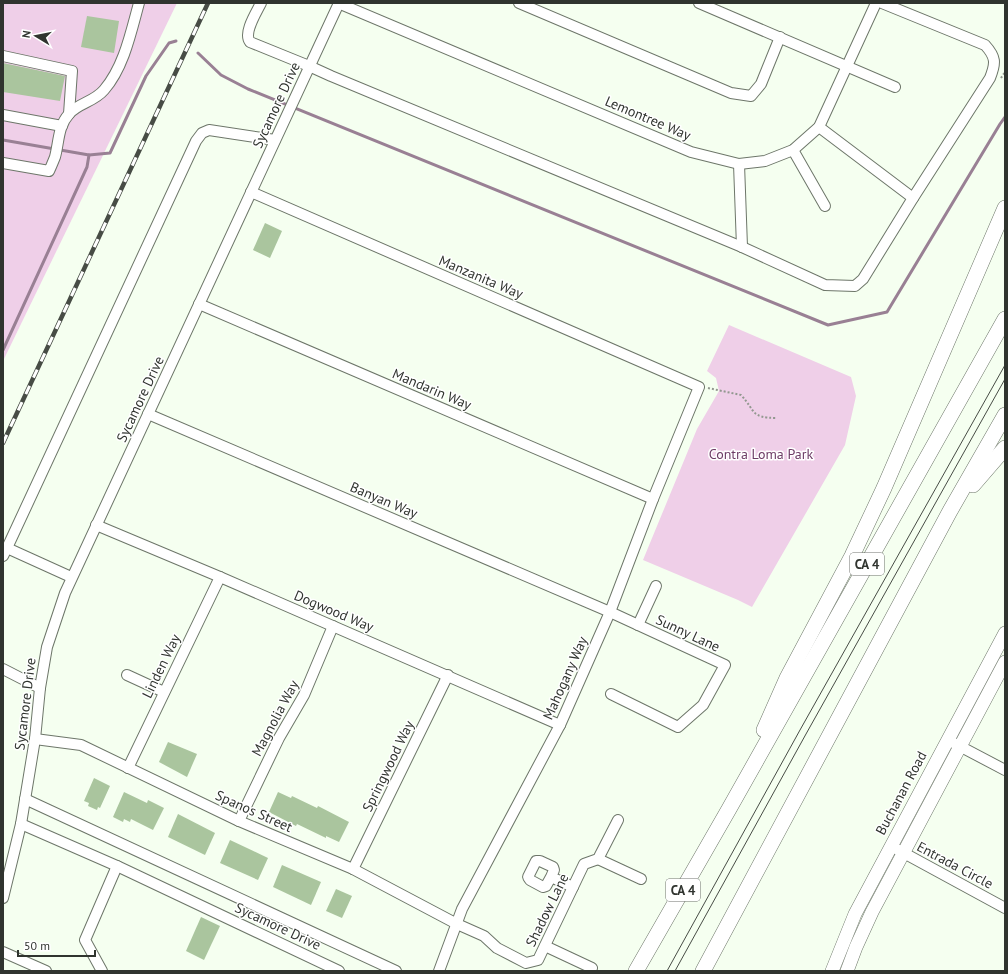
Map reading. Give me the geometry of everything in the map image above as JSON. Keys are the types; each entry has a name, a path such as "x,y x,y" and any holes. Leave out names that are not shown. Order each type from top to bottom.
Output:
{"highway":[{"path":"729,809 787,678 852,556 882,494 1005,208"},
{"name":"CA 4","path":"636,971 1005,319"},
{"path":"703,971 950,511 1005,415"},
{"path":"950,511 1005,448"}],"main road":[{"name":"Buchanan Road","path":"832,971 855,914 1005,634"},
{"path":"847,971 869,919 1005,662"}],"street":[{"path":"3,163 50,171 55,157 60,130 69,114 79,105 90,101 103,90 111,80 123,56 139,3"},
{"path":"261,3 248,32 248,39 250,42 742,247 825,285 855,286 863,279 990,78 994,68 994,59 991,52 985,45 882,3"},
{"name":"Sycamore Drive","path":"3,898 21,824 35,740 40,688 47,647 72,577 338,3"},
{"name":"Lemontree Way","path":"338,3 691,152 739,164 764,161 793,150 819,127 876,3"},
{"path":"519,3 731,93 751,96 761,84 780,37"},
{"path":"699,3 895,87"},
{"path":"3,56 72,71 69,114"},
{"path":"3,115 60,130"},
{"path":"819,127 913,198"},
{"path":"72,577 5,552 196,141 202,133 209,130 275,140"},
{"path":"793,150 825,206"},
{"path":"739,164 742,247"},
{"name":"Manzanita Way","path":"251,192 699,387"},
{"name":"Mandarin Way","path":"199,304 653,499"},
{"name":"Mahogany Way","path":"439,971 462,909 560,725 610,612 653,499 699,387"},
{"name":"Banyan Way","path":"148,414 610,612"},
{"name":"Dogwood Way","path":"96,525 448,675 560,725"},
{"name":"Linden Way","path":"128,768 220,577"},
{"path":"638,625 656,586"},
{"name":"Sunny Lane","path":"610,612 725,665 703,705 678,727 611,694"},
{"name":"Magnolia Way","path":"239,820 278,738 304,695 333,626"},
{"path":"3,669 40,688"},
{"path":"127,675 164,692"},
{"name":"Springwood Way","path":"353,869 448,675"},
{"name":"Spanos Street","path":"35,740 81,745 239,820 353,869 457,924"},
{"path":"948,740 1005,770"},
{"path":"25,799 396,971"},
{"path":"618,820 598,859 641,879"},
{"name":"Sycamore Drive","path":"21,824 117,866 339,971"},
{"name":"Entrada Circle","path":"891,846 1005,908"},
{"name":"Shadow Lane","path":"457,924 484,936 497,948 524,967 538,960 584,864 598,859"},
{"path":"102,971 84,940 117,866"},
{"path":"551,877 573,887"},
{"path":"545,946 592,968"},
{"path":"3,952 46,971"}],"path":[{"path":"699,387 741,394 757,415 767,418 777,418"}],"green space":[{"path":"3,3 177,3 3,361"},
{"name":"Contra Loma Park","path":"729,325 851,377 856,396 845,445 752,607 643,560 697,429 719,391 716,378 707,371"}],"building":[{"path":"87,16 119,21 114,53 81,47"},
{"path":"3,63 65,76 60,101 3,92"},
{"path":"265,223 282,231 270,258 253,250"},
{"path":"168,742 197,754 187,777 159,762"},
{"path":"94,778 110,786 100,808 98,807 97,810 88,806 89,803 84,801"},
{"path":"124,792 147,803 148,800 164,808 153,830 131,819 130,822 124,819 123,822 113,817"},
{"path":"278,792 291,798 292,796 317,808 318,806 349,822 339,842 326,836 326,838 297,824 296,826 269,812"},
{"path":"178,814 215,833 205,855 168,837"},
{"path":"230,840 268,858 258,880 220,863"},
{"path":"282,865 321,882 311,905 273,887"},
{"path":"336,889 352,896 342,918 326,911"},
{"path":"201,917 220,926 204,960 186,951"}],"waterway":[{"path":"3,140 89,155 110,153 146,76 169,43 176,41"},
{"path":"198,53 221,75 248,89 828,325 887,312 1005,117"},
{"path":"3,350 87,167 89,155"}],"tram line":[{"path":"667,971 800,730 1005,365"},
{"path":"675,971 1005,379"}],"railway":[{"path":"3,443 208,3"}]}
